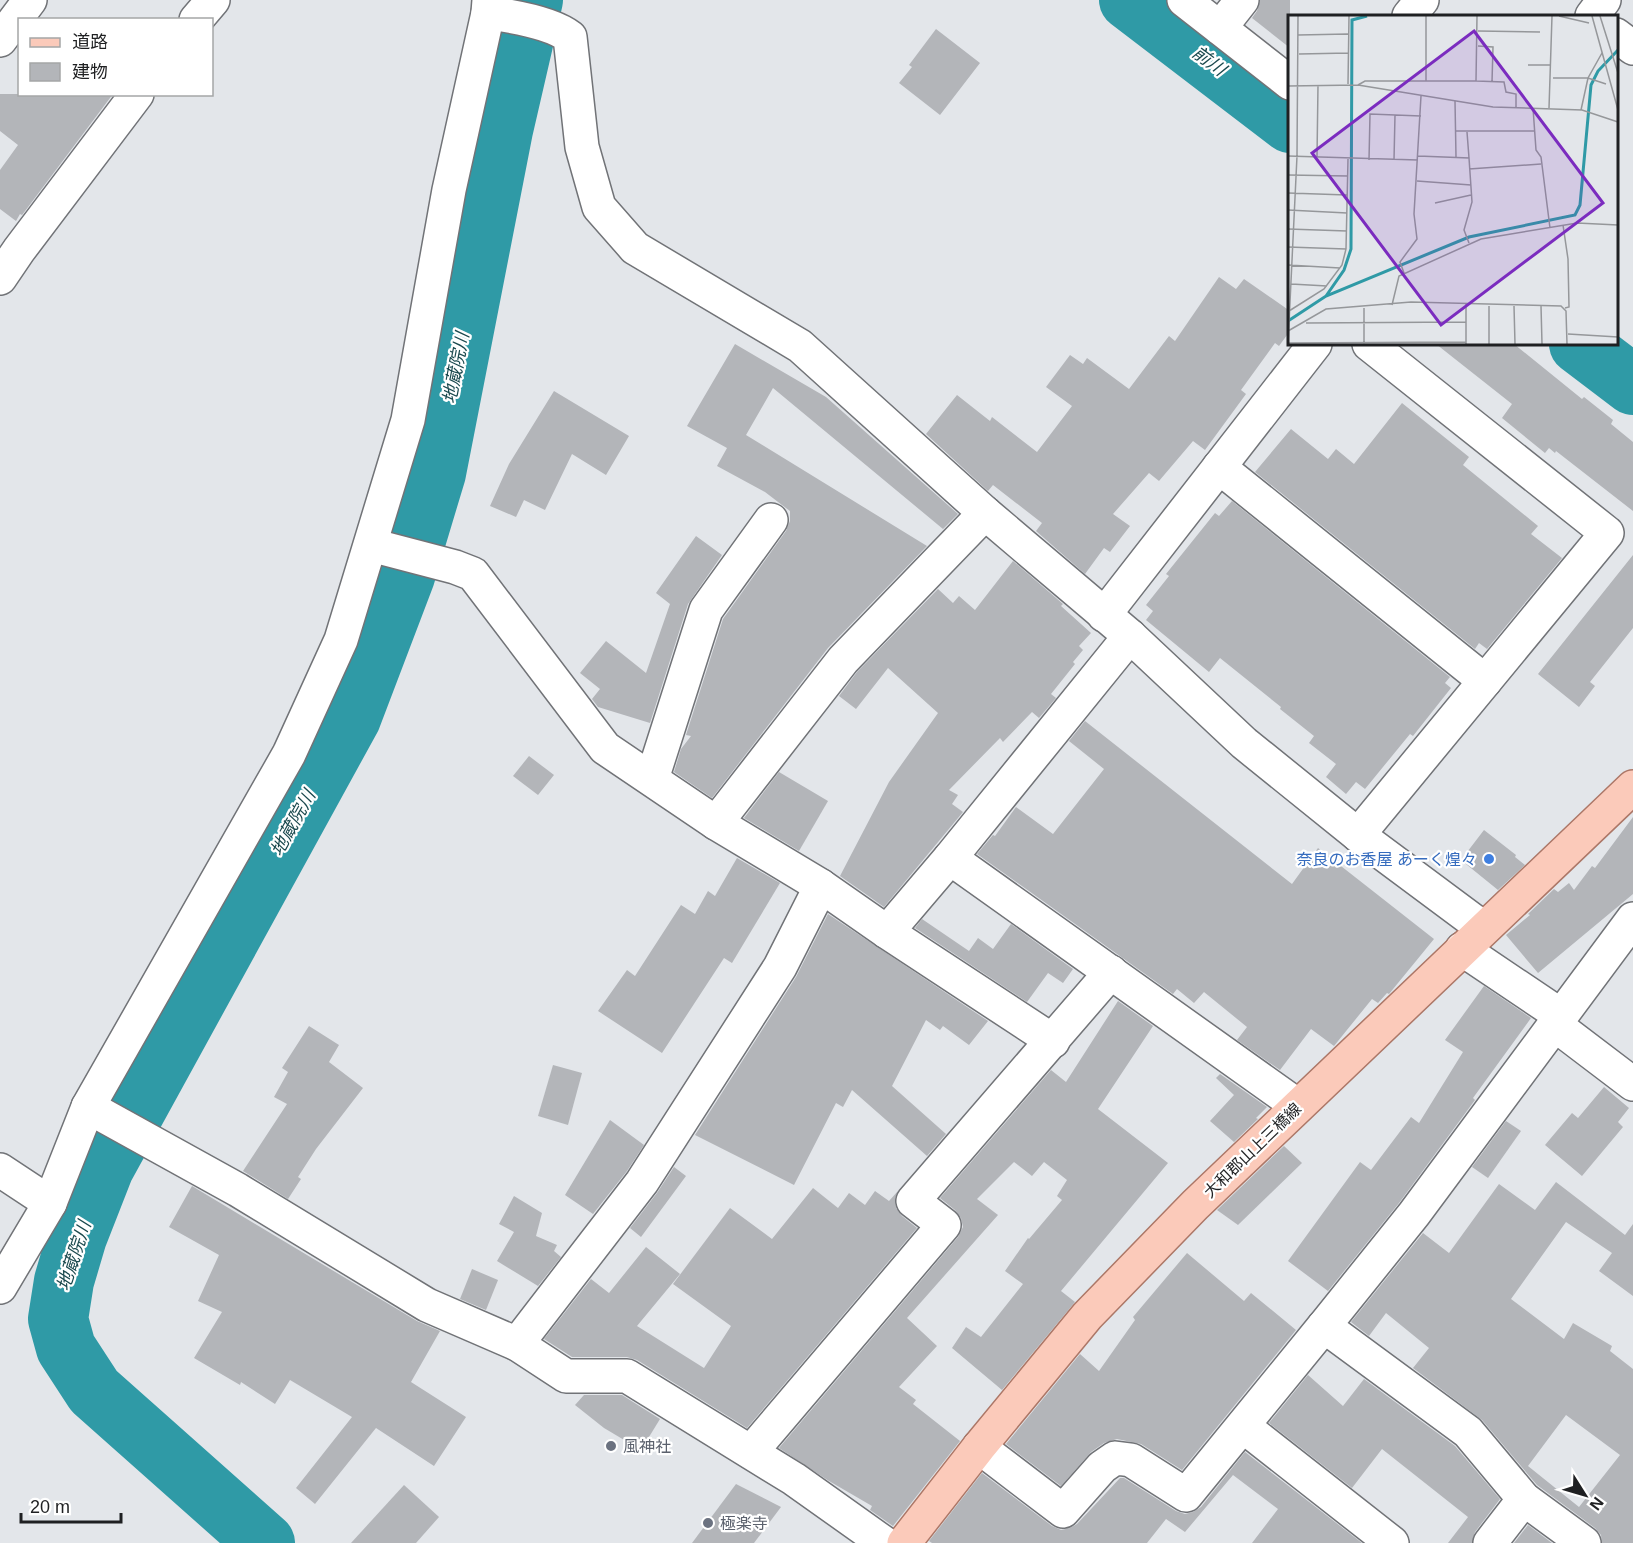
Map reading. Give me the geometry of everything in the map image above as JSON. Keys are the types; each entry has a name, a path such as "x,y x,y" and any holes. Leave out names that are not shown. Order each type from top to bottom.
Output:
{"main road":[{"name":"大和郡山上三橋線","path":"904,1543 979,1447 1087,1316 1195,1205 1633,787"}],"street":[{"path":"0,40 30,0"},
{"path":"198,18 213,0"},
{"path":"1184,0 1288,80"},
{"path":"1220,28 1242,0"},
{"path":"1410,15 1422,0"},
{"path":"0,1287 50,1203 94,1110 288,754 341,640 376,546 408,420 448,190 493,10 561,30 570,37 582,147 599,207 635,248 800,346 985,513 1130,636 1244,743 1358,835 1557,1020 1633,1084"},
{"path":"1618,34 1633,48"},
{"path":"0,278 9,243 135,96"},
{"path":"1104,615 1314,345"},
{"path":"1358,835 1607,533 1370,345"},
{"path":"1219,467 1485,681"},
{"path":"716,823 843,660 985,513"},
{"path":"651,779 706,610 771,520"},
{"path":"376,546 473,574 605,748 716,823 821,886 1053,1041"},
{"path":"887,932 1130,636"},
{"path":"950,858 1298,1106"},
{"path":"517,1344 642,1182 780,967 821,886"},
{"path":"979,1447 1063,1511 1102,1467 1115,1458 1131,1460 1186,1495 1414,1214 1633,919"},
{"path":"751,1452 944,1225 913,1201 1111,972"},
{"path":"94,1110 238,1190 427,1305 517,1344 566,1376 627,1376 794,1479 884,1543"},
{"path":"0,1170 50,1203"},
{"path":"1324,1326 1468,1432 1524,1499 1584,1543"},
{"path":"1243,1426 1392,1543"},
{"path":"1490,1543 1524,1499"}],"building":[{"path":"1260,0 1290,0 1288,46 1252,18"},
{"path":"936,29 980,63 940,115 899,83 912,67 909,65"},
{"path":"0,94 111,96 16,221 0,209 0,170 18,145 0,131"},
{"path":"1219,277 1236,289 1244,279 1288,310 1288,334 1279,346 1275,343 1241,390 1246,394 1205,450 1193,441 1159,481 1149,473 1113,514 1130,526 1110,552 1104,548 1085,574 1036,531 1042,523 993,485 988,491 926,434 957,395 990,421 992,417 1037,452 1072,406 1046,387 1070,355 1083,364 1087,358 1129,389 1169,336 1175,341"},
{"path":"735,344 826,397 958,514 943,529 773,388 746,435 927,546 828,648 712,798 674,772 681,749 691,736 686,735 723,619 786,531 790,521 790,511 765,492 717,466 727,448 687,426"},
{"path":"1437,345 1515,345 1582,399 1584,397 1613,420 1611,424 1633,442 1633,511 1556,451 1555,453 1549,448 1545,453 1502,418 1512,404"},
{"path":"554,391 629,436 606,475 572,454 545,510 524,500 516,517 490,506 509,464"},
{"path":"1402,403 1469,457 1463,465 1538,526 1531,534 1562,558 1487,649 1479,643 1475,649 1255,472 1291,429 1328,459 1336,449 1354,464"},
{"path":"1232,501 1450,677 1445,683 1451,688 1413,736 1410,734 1365,789 1356,782 1346,794 1326,777 1336,764 1309,743 1314,736 1280,709 1281,707 1220,658 1209,672 1146,620 1153,611 1146,605 1169,576 1166,574 1215,513 1219,516"},
{"path":"696,536 722,555 688,604 650,723 598,707 592,699 600,689 580,673 606,641 646,673 670,604 656,593"},
{"path":"1633,555 1633,628 1590,682 1595,686 1579,707 1538,674"},
{"path":"1013,561 1063,604 1061,606 1091,633 1079,646 1083,650 1073,662 1075,664 1051,694 1056,698 1039,718 1032,712 1003,742 1000,738 949,790 958,795 952,804 963,812 884,907 840,876 889,782 938,713 888,668 856,709 839,696 857,672 938,589 953,603 959,596 975,610"},
{"path":"1085,721 1292,884 1318,848 1434,939 1389,994 1387,993 1378,1003 1372,999 1334,1046 1311,1029 1280,1070 1237,1040 1247,1027 1204,992 1194,1003 1177,989 1173,994 977,854 993,835 995,836 1016,807 1053,834 1104,769 1069,741"},
{"path":"529,756 554,775 538,795 513,776"},
{"path":"779,772 828,801 799,851 744,818"},
{"path":"1633,817 1633,894 1538,973 1506,935 1530,915 1528,914 1554,889 1558,892 1569,883 1574,890 1592,866 1595,868"},
{"path":"1484,830 1525,865 1498,890 1461,860"},
{"path":"737,858 780,883 732,963 724,958 662,1053 598,1011 627,970 635,976 681,905 695,914 708,891 715,896"},
{"path":"828,914 988,1021 969,1045 943,1026 940,1030 926,1020 892,1086 946,1134 927,1156 852,1090 843,1107 836,1103 794,1185 695,1135 796,977"},
{"path":"922,919 969,951 978,938 993,949 1011,924 1073,969 1063,983 1048,973 1027,1002 915,928"},
{"path":"1484,986 1531,1018 1473,1098 1475,1100 1399,1203 1328,1291 1288,1261 1360,1162 1371,1170 1411,1117 1419,1123 1463,1052 1445,1040"},
{"path":"1118,1001 1153,1026 1098,1109 1168,1163 1061,1291 1075,1302 1002,1390 952,1348 966,1327 981,1337 1023,1284 1005,1271 1028,1238 1062,1200 1057,1196 1067,1180 1044,1162 1032,1176 1014,1162 977,1199 998,1215 907,1318 937,1346 899,1387 916,1400 913,1404 960,1441 893,1526 870,1510 872,1506 779,1448 958,1237 963,1227 961,1218 940,1198 1051,1070 1066,1082"},
{"path":"309,1026 339,1045 329,1062 363,1088 316,1149 298,1177 301,1179 288,1199 243,1171 287,1104 274,1097 288,1072 282,1068"},
{"path":"553,1065 582,1073 568,1125 538,1116"},
{"path":"1220,1074 1267,1107 1234,1142 1210,1121 1234,1095 1216,1078"},
{"path":"1604,1087 1629,1108 1618,1122 1623,1127 1582,1176 1545,1145 1572,1113 1578,1118"},
{"path":"610,1120 644,1145 593,1214 565,1195"},
{"path":"1506,1121 1521,1131 1488,1178 1472,1167"},
{"path":"1284,1146 1302,1163 1238,1225 1217,1210"},
{"path":"674,1167 686,1176 641,1237 630,1228"},
{"path":"1556,1182 1625,1235 1633,1224 1633,1296 1599,1271 1612,1253 1566,1222 1511,1299 1564,1339 1573,1323 1612,1346 1610,1351 1633,1369 1633,1543 1602,1543 1601,1535 1595,1528 1537,1485 1482,1420 1413,1368 1429,1348 1386,1313 1369,1336 1351,1322 1423,1233 1449,1253 1499,1184 1535,1210","holes":["1566,1415 1620,1455 1579,1507 1528,1466"]},
{"path":"192,1186 417,1321 440,1331 411,1382 466,1417 434,1466 376,1428 315,1504 296,1488 352,1417 290,1380 275,1404 241,1382 240,1385 194,1358 222,1312 198,1301 219,1255 169,1227"},
{"path":"813,1188 838,1208 849,1193 865,1205 875,1191 889,1201 898,1191 895,1198 896,1208 917,1228 747,1428 637,1360 627,1357 572,1357 544,1339 591,1279 609,1293 646,1247 680,1274 637,1326 704,1368 731,1326 673,1284 730,1208 772,1239"},
{"path":"514,1196 542,1213 536,1236 557,1245 554,1251 561,1257 538,1286 497,1261 514,1232 499,1224"},
{"path":"1187,1253 1244,1301 1251,1293 1296,1330 1182,1470 1141,1444 1117,1439 1104,1443 1091,1452 1061,1486 1006,1444 1080,1354 1099,1371 1135,1320 1133,1317"},
{"path":"472,1269 498,1280 486,1310 460,1299"},
{"path":"1308,1375 1343,1406 1364,1379 1455,1446 1500,1499 1475,1532 1472,1543 1448,1543 1468,1517 1382,1449 1352,1488 1269,1423"},
{"path":"584,1395 622,1395 660,1419 641,1450 604,1428 575,1405"},
{"path":"1245,1452 1362,1543 1252,1543 1278,1509 1233,1475 1185,1532 1166,1519 1147,1543 932,1543 929,1541 982,1473 1052,1526 1061,1530 1077,1524 1120,1478 1124,1478 1176,1511 1185,1514 1193,1512 1201,1507"},
{"path":"736,1484 781,1507 754,1543 692,1543"},
{"path":"404,1485 439,1517 416,1543 351,1543"},
{"path":"1528,1525 1552,1543 1514,1543"}],"waterway":[{"name":"地蔵院川","path":"265,1543 94,1391 66,1348 58,1319 64,1281 77,1237 104,1168 351,718 405,576 436,473 503,130 533,0"},
{"name":"前川","path":"1129,0 1288,121"},
{"name":"前川","path":"1580,345 1633,385"}],"place":[{"name":"奈良のお香屋 あーく煌々","path":"1489,859"},
{"name":"風神社","path":"611,1446"},
{"name":"極楽寺","path":"708,1523"}]}
